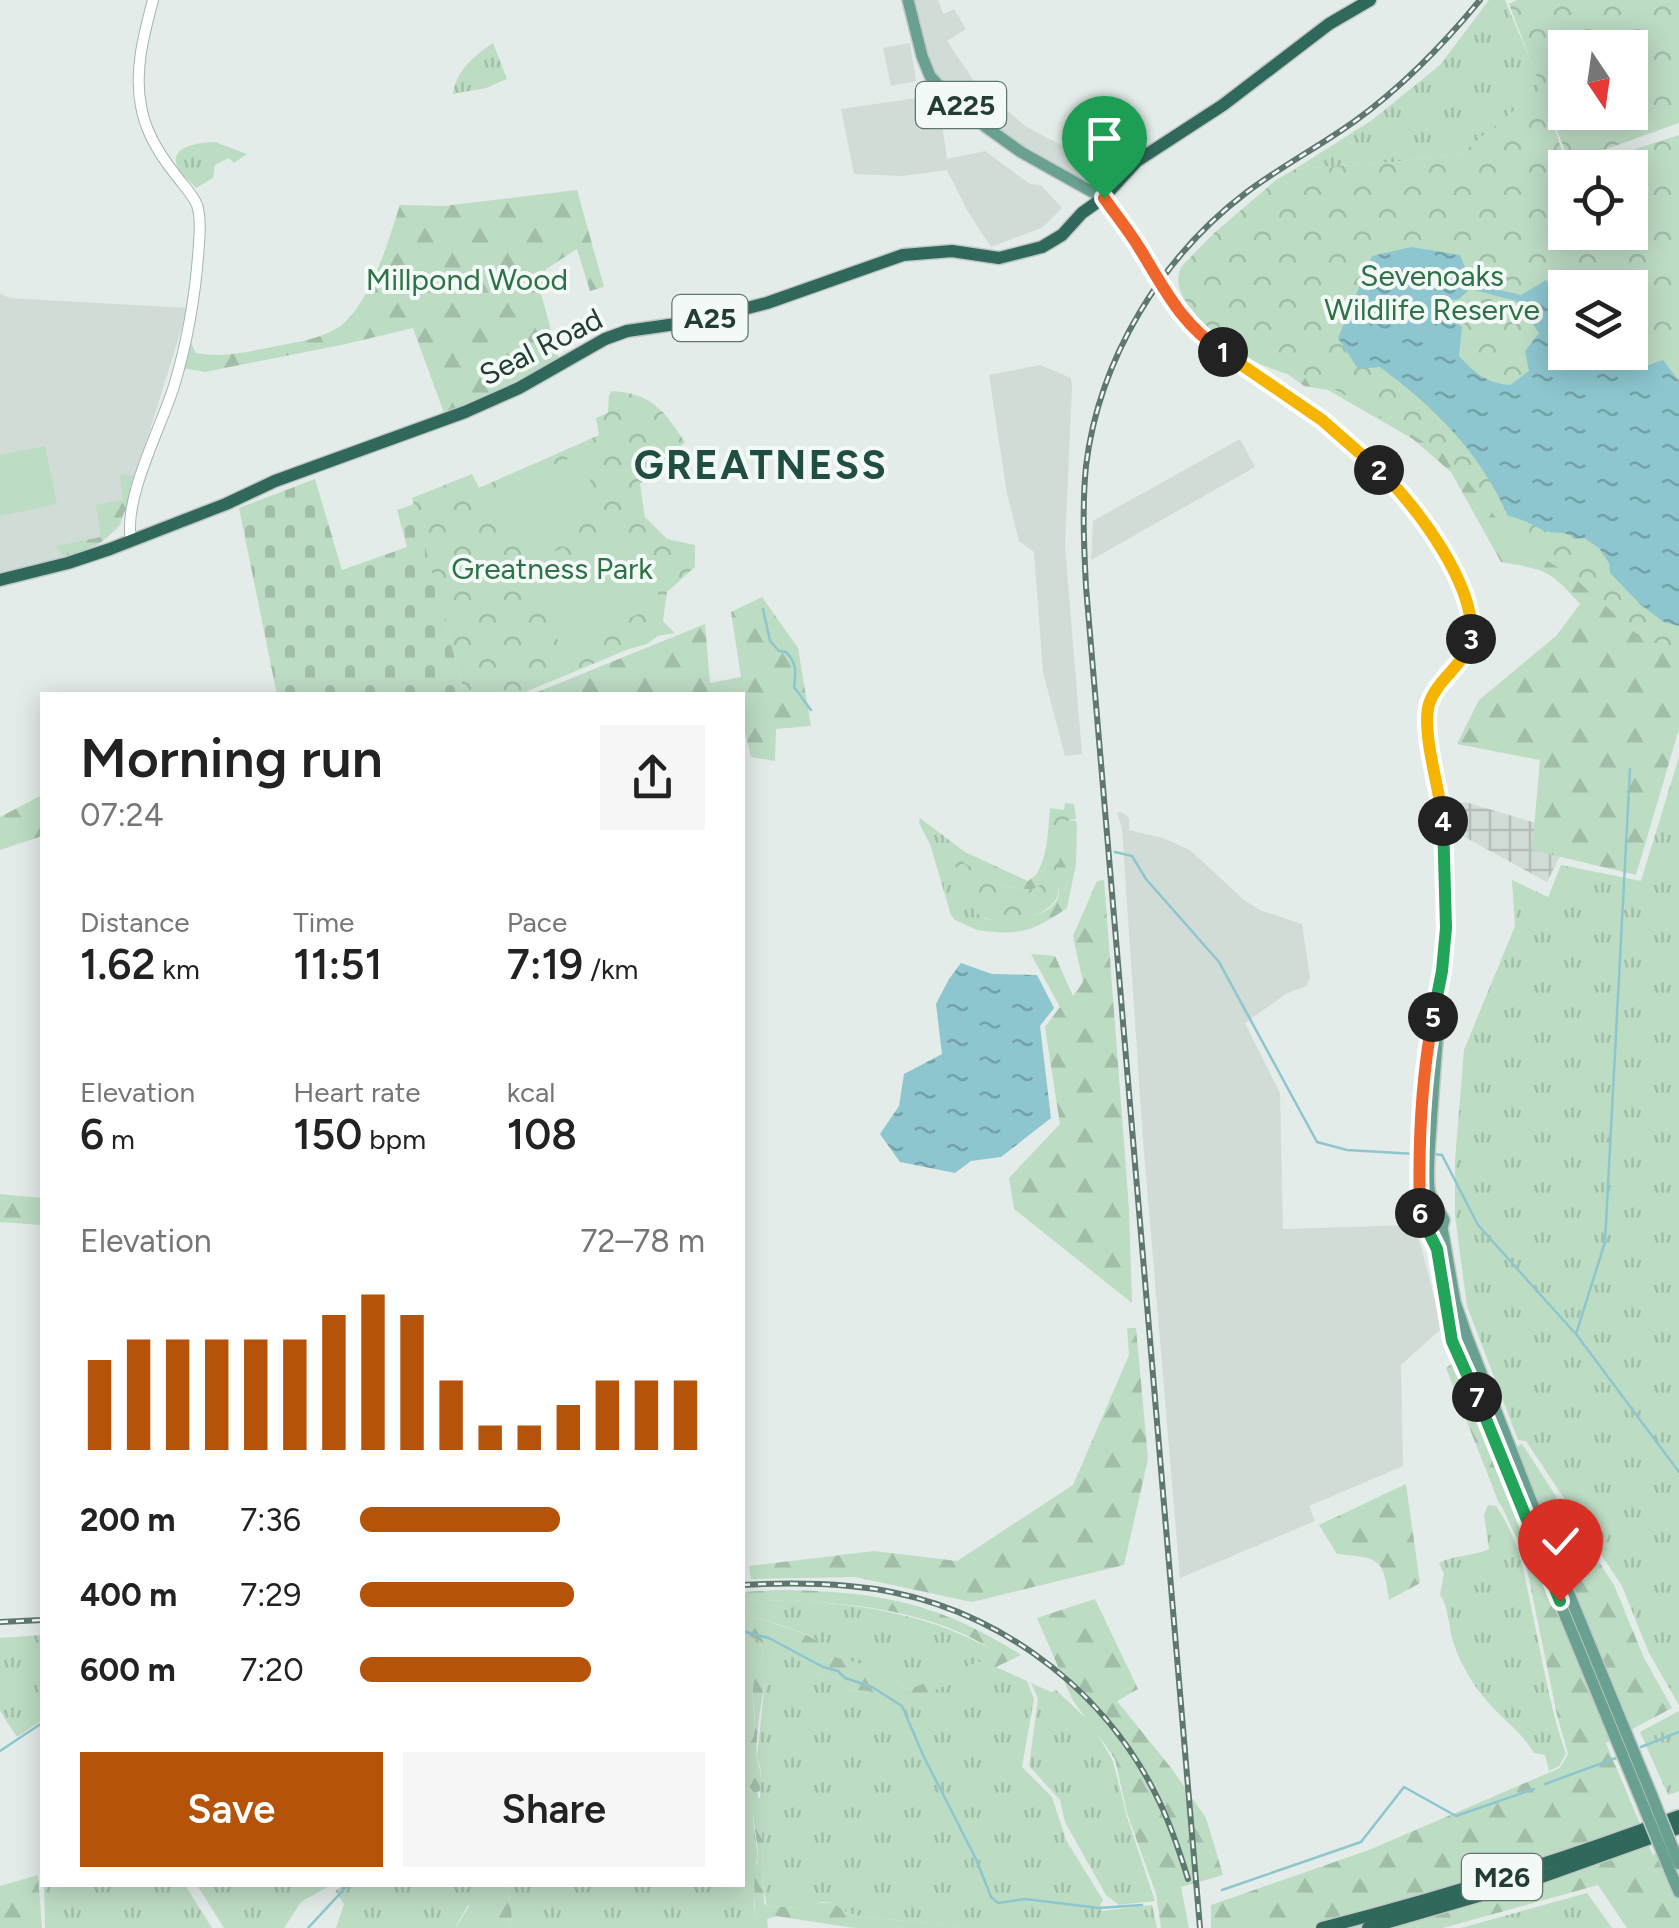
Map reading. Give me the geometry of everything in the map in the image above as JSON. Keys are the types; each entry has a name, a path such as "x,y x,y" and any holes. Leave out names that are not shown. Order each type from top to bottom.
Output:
{"highway":[{"name":"A25","path":"1104,198 1137,161 1370,0"},
{"name":"Seal Road","path":"0,580 68,563 132,540 294,474 478,407 613,336 698,321 767,302 903,255 952,251 1003,258 1024,253 1062,235 1082,213 1104,198"},
{"name":"M26","path":"1322,1928 1467,1888 1679,1816"},
{"name":"M26","path":"1368,1928 1543,1876 1679,1828"}],"main road":[{"path":"132,540 130,515 174,387 189,324 200,230 194,200 153,141 140,103 140,56 152,0"},
{"name":"A225","path":"908,0 922,56 930,76 940,87 1021,152 1104,198 1178,312 1200,337 1322,420 1388,478 1427,526 1464,592 1472,627 1470,644 1430,702 1427,720 1444,822 1446,928 1430,1191 1444,1220 1442,1228 1455,1302 1467,1337 1646,1798"},
{"name":"A225","path":"1442,971 1428,1040 1423,1095 1422,1228 1437,1249 1452,1341 1675,1868 1679,1892"},
{"path":"1421,1218 1428,1210 1440,1212"},
{"path":"1429,1233 1442,1228"}],"shaded area":[{"path":"914,0 938,0 943,14 954,9 966,29 947,41 974,81 1025,126 1061,145 1090,147 1114,168 1091,188 985,123 939,81 926,58"},
{"path":"910,43 916,81 891,86 883,48"},
{"path":"938,95 947,159 985,151 1030,184 1041,185 1062,208 1043,227 991,247 947,170 903,176 854,174 841,109"},
{"path":"0,294 10,298 188,308 120,526 102,542 82,552 0,574"},
{"path":"1040,365 1071,378 1072,386 1065,546 1082,754 1065,756 1043,672 1034,552 1019,541 1007,494 989,375"},
{"path":"1240,439 1255,467 1091,560 1093,521"},
{"path":"1465,802 1556,829 1563,850 1547,882 1459,834 1453,807"},
{"path":"1117,812 1129,818 1129,830 1190,850 1260,910 1302,924 1310,978 1306,986 1286,994 1245,1023 1280,1093 1283,1229 1413,1225 1442,1328 1401,1365 1403,1466 1309,1506 1315,1521 1180,1578 1143,1140 1122,829"}],"green space":[{"path":"1489,0 1505,0 1542,88 1461,154 1295,169 1372,120 1440,65"},
{"name":"Sevenoaks Wildlife Reserve","path":"1517,0 1679,0 1679,123 1604,150 1565,150 1557,130 1648,130 1648,30 1548,30 1548,130 1555,130 1562,150 1548,150 1548,250 1648,250 1648,150 1633,150 1679,135 1679,655 1636,633 1571,575 1514,541 1449,457 1316,378 1281,372 1239,353 1199,318 1179,287 1181,267 1213,234 1276,180 1295,169 1461,154 1541,88 1509,4"},
{"path":"493,43 507,79 486,88 453,94 462,71"},
{"path":"215,142 247,154 234,163 229,158 215,165 213,178 196,188 179,169 176,156 190,146"},
{"name":"Millpond Wood","path":"577,190 604,287 590,291 577,249 546,269 540,290 559,360 466,405 444,413 413,328 205,372 182,368 191,343 196,353 234,354 310,339 345,322 375,275 400,205 444,206"},
{"path":"1294,334 1679,629 1679,729 1636,875 1532,850 1540,760 1457,744 1479,700 1556,636 1580,604 1546,573 1501,562 1451,472 1413,439 1328,390 1304,386 1267,359"},
{"name":"Greatness Park","path":"612,391 647,400 685,442 640,484 645,517 667,539 695,545 695,567 667,592 663,621 675,633 658,636 647,644 525,692 464,692 412,498 472,474 479,488 599,435 596,418 608,413"},
{"path":"45,446 57,504 0,516 0,455"},
{"path":"579,454 602,508 517,545 494,490"},
{"path":"122,474 137,476 126,508 110,535 91,548 72,555 61,554 56,546 101,537 96,505 123,500"},
{"path":"315,479 342,570 407,547 397,510 414,504 464,692 276,692 239,508"},
{"path":"631,534 662,603 562,650 532,581 542,576 535,561 564,547 571,562"},
{"path":"762,597 798,648 811,726 776,729 775,761 751,757 745,732 745,692 537,692 705,624 710,683 741,677 731,612"},
{"path":"1679,757 1679,1705 1649,1653 1622,1586 1526,1441 1518,1440 1467,1306 1455,1215 1455,1160 1464,1050 1515,926 1512,880 1548,897 1561,865 1641,881"},
{"path":"40,796 40,837 0,850 0,817"},
{"path":"1065,803 1074,804 1076,819 1068,820 1054,877 1058,889 1055,900 1046,910 1017,920 987,919 976,912 964,895 954,860 961,853 964,863 991,884 1031,890 1042,884 1036,875 1045,852 1050,808 1064,810"},
{"path":"920,818 965,852 954,860 969,900 986,919 977,930 951,915"},
{"path":"1068,820 1076,821 1077,825 1076,864 1067,908 1025,930 977,930 986,919 1029,917 1056,902 1059,891 1054,877"},
{"path":"961,853 1028,881 1036,875 1043,885 1032,890 991,884 964,863"},
{"path":"1104,880 1129,1209 1132,1303 1014,1209 1009,1178 1060,1124 1045,1027 1060,1007 1031,954 1055,956 1073,996 1083,982 1073,936 1097,881"},
{"path":"0,1194 40,1198 40,1225 0,1222"},
{"path":"1127,1328 1136,1328 1148,1459 1124,1565 972,1602 855,1577 751,1579 749,1566 874,1551 957,1561 1073,1485 1129,1355"},
{"path":"1454,1362 1492,1458 1522,1444 1614,1585 1644,1658 1672,1708 1606,1743 1653,1855 1679,1844 1679,1928 1627,1928 1598,1885 1443,1928 1211,1928 1211,1905 1369,1850 1560,1768 1568,1754 1522,1545 1498,1501 1446,1368"},
{"path":"1406,1484 1420,1583 1389,1600 1385,1575 1376,1562 1337,1554 1319,1525"},
{"path":"1488,1505 1496,1506 1520,1559 1566,1754 1559,1766 1549,1771 1545,1755 1534,1753 1482,1695 1464,1668 1440,1595 1444,1574 1439,1563 1489,1549 1484,1515"},
{"path":"745,1592 844,1593 932,1611 1021,1655 915,1697 910,1706 899,1709 876,1694 850,1691 837,1677 815,1673 790,1652 774,1653 757,1738 761,1787 754,1793 745,1776 745,1748 755,1730 753,1688 762,1648 760,1641 745,1635 745,1606 750,1616 810,1637 837,1658 874,1669 907,1690 999,1654 950,1628 897,1613 842,1604 745,1602"},
{"path":"1095,1599 1138,1689 1117,1701 1206,1818 1223,1875 1181,1887 1189,1928 1161,1928 1156,1894 1127,1813 1115,1759 1072,1699 1037,1618"},
{"path":"787,1600 897,1614 950,1630 1000,1654 907,1690 874,1670 837,1658 809,1636 750,1616 745,1602"},
{"path":"40,1635 40,1721 17,1737 0,1711 0,1638"},
{"path":"745,1635 760,1641 762,1647 753,1688 755,1730 745,1748"},
{"path":"777,1651 790,1652 815,1673 837,1677 850,1691 863,1689 914,1697 996,1667 1027,1681 1034,1699 1022,1767 1052,1797 1066,1840 1103,1900 1102,1911 1152,1905 1157,1928 960,1928 861,1917 833,1903 801,1908 767,1906 757,1758 766,1671 770,1657"},
{"path":"1031,1683 1051,1692 1056,1690 1090,1722 1113,1761 1155,1901 1119,1905 1106,1895 1065,1822 1060,1800 1029,1766 1038,1698"},
{"path":"1679,1711 1679,1791 1668,1795 1640,1732"},
{"path":"745,1772 751,1791 758,1793 758,1798 754,1798 753,1820 758,1857 754,1906 758,1928 510,1928 508,1887 745,1887"},
{"path":"754,1798 761,1798 767,1906 801,1908 811,1903 833,1903 861,1917 960,1928 854,1928 776,1916 767,1919 768,1928 757,1928"},
{"path":"38,1875 42,1928 0,1928 0,1886"},
{"path":"44,1887 186,1887 212,1928 45,1928"},
{"path":"198,1887 327,1887 301,1902 284,1928 224,1928"},
{"path":"341,1887 502,1887 502,1897 468,1905 455,1928 336,1928 344,1904 335,1891"},
{"path":"502,1887 508,1887 510,1928 455,1928 477,1897 491,1895 501,1899"},
{"path":"1587,1893 1612,1928 1461,1928"}],"water":[{"path":"1411,247 1460,255 1472,284 1521,295 1546,280 1548,370 1648,370 1648,365 1663,360 1679,381 1679,626 1664,622 1641,605 1610,573 1609,563 1599,548 1584,538 1545,531 1508,516 1470,451 1437,415 1380,367 1358,369 1338,338 1372,256","holes":["1470,289 1516,301 1539,333 1525,351 1529,371 1510,385 1494,382 1459,356 1462,327 1451,320 1443,307"]},
{"path":"961,963 992,974 1037,975 1054,1008 1040,1026 1051,1118 1001,1157 971,1161 955,1173 900,1162 880,1134 899,1106 904,1074 942,1054 936,1004"}],"waterway":[{"path":"763,609 770,641 792,660 794,687 811,710"},
{"path":"1630,769 1605,1242 1576,1334 1679,1472"},
{"path":"1115,852 1132,856 1146,879 1219,962 1317,1142 1347,1150 1415,1154"},
{"path":"1433,1154 1442,1155 1478,1225 1574,1332"},
{"path":"745,1632 769,1638 845,1678 872,1687 902,1706 991,1897 998,1903 1025,1899 1099,1908 1142,1905"},
{"path":"0,1751 40,1724"},
{"path":"1641,1747 1679,1732"},
{"path":"1545,1784 1616,1758"},
{"path":"1222,1890 1361,1842 1404,1787 1456,1816 1534,1789"},
{"path":"308,1928 346,1887"}],"railway":[{"path":"1200,1928 1086,587 1086,466 1093,426 1120,349 1139,313 1187,247 1247,192 1389,94 1437,49 1480,0"},
{"path":"745,1585 836,1585 898,1593 946,1607 991,1627 1032,1653 1071,1683 1105,1718 1135,1758 1163,1810 1188,1879"},
{"path":"0,1622 40,1620"}],"district":[{"name":"GREATNESS","path":"761,465"}],"route":[{"path":"1104,198 1178,312 1200,337 1322,420 1388,478 1440,546 1470,610 1470,644 1430,702 1427,720 1444,822 1446,928 1428,1040 1422,1114 1421,1225 1437,1249 1452,1341 1560,1601"}]}
